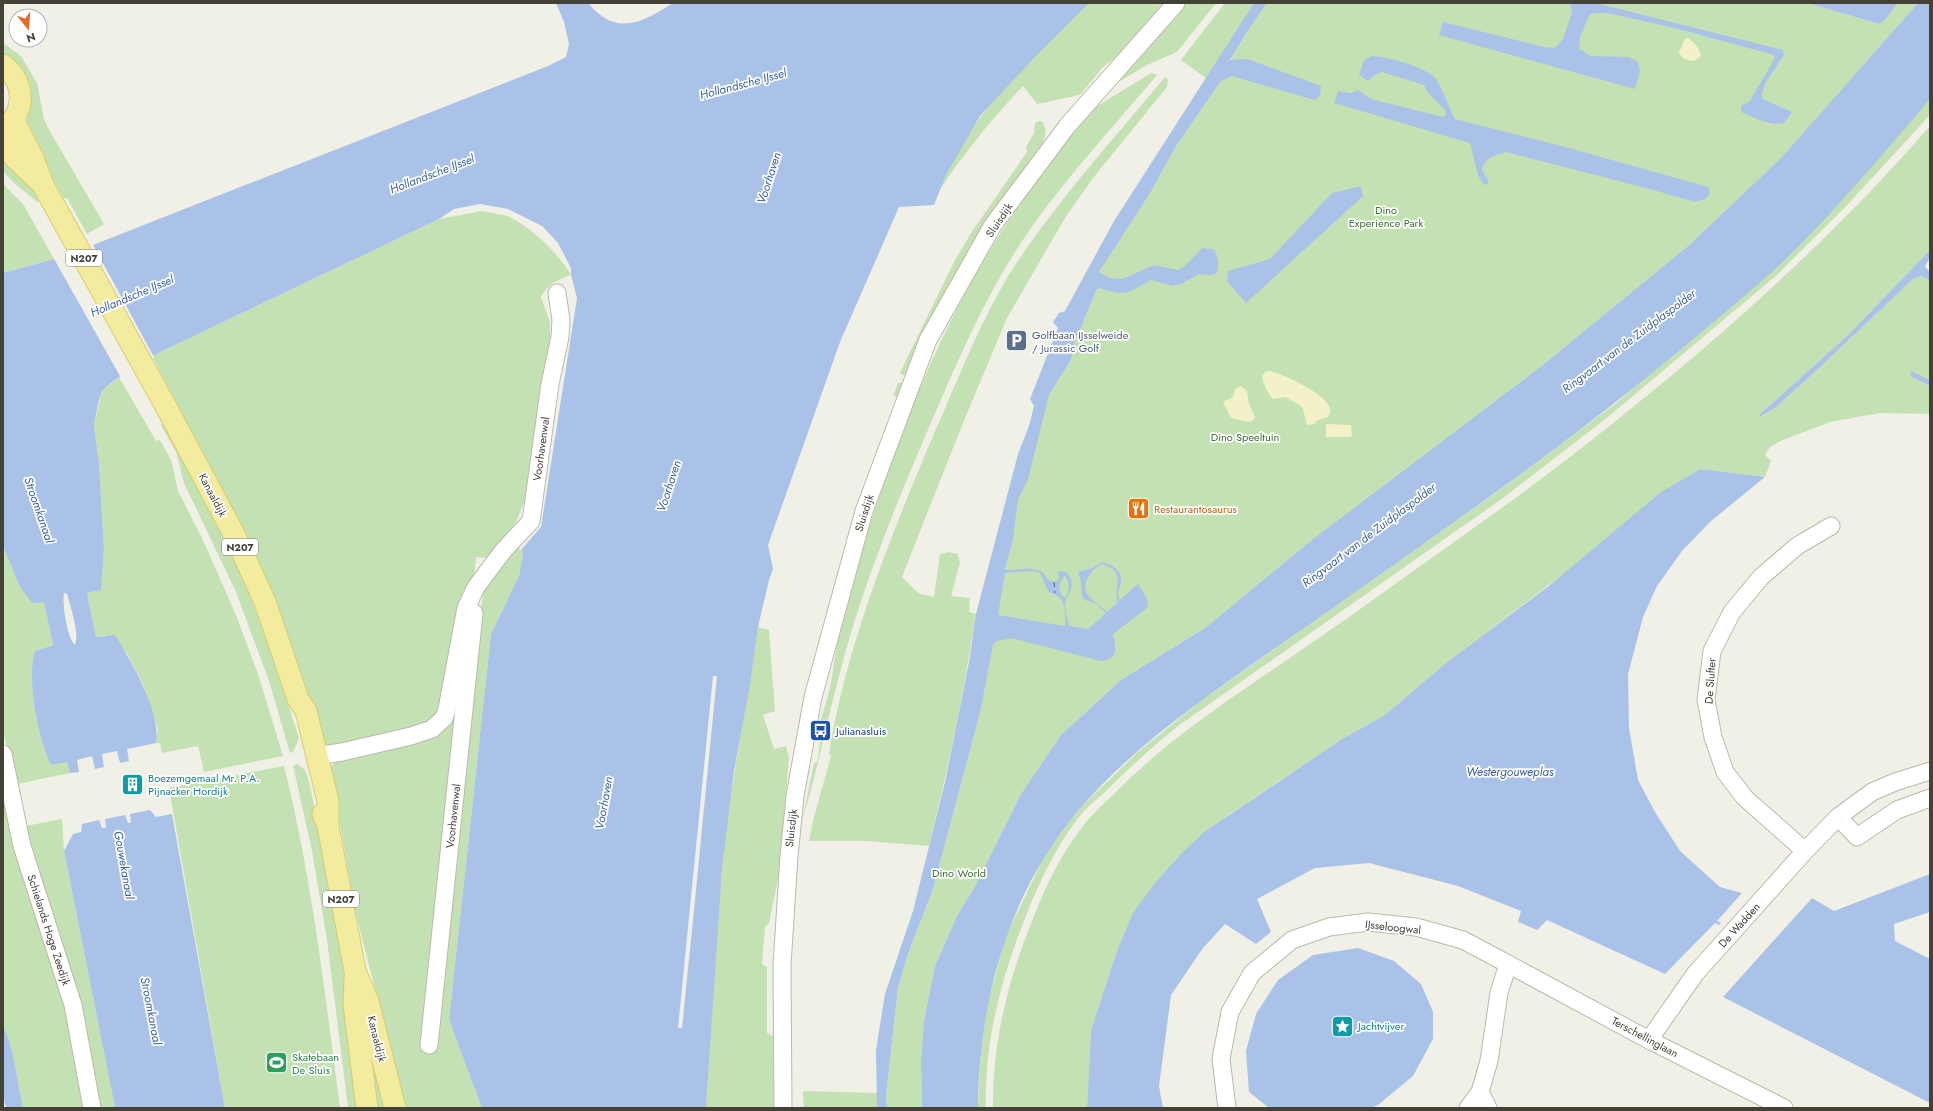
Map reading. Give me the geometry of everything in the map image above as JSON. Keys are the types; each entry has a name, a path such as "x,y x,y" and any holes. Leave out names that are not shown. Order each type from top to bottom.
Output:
{"main road":[{"name":"N207","path":"3,65 13,73 20,90 19,109 8,124 33,158 43,185"},
{"name":"N207","path":"3,144 14,157 43,185"},
{"name":"Kanaaldijk","path":"43,185 164,403 235,536 262,596 298,699 306,711 328,801 328,826"},
{"name":"Kanaaldijk","path":"298,699 297,714 319,802 328,826 355,971 370,1007 395,1108"},
{"name":"Kanaaldijk","path":"355,971 354,1004 367,1108"}],"street":[{"name":"Sluisdijk","path":"783,1108 782,965 794,796 813,697 864,511 928,340 993,225 1068,125 1176,3"},
{"name":"Voorhavenwal","path":"317,756 342,752 411,736 432,729 444,718 448,709 462,619 466,608 476,587 503,551 531,522 550,384 560,337 561,320 557,293"},
{"name":"De Slufter","path":"1805,851 1745,798 1725,772 1713,737 1706,700 1712,651 1732,612 1767,571 1797,546 1832,526"},
{"name":"Voorhavenwal","path":"429,1045 476,587"},
{"name":"Schielands Hoge Zeedijk","path":"3,754 22,846 72,1005 92,1108"},
{"name":"De Wadden","path":"1649,1040 1695,974 1805,851 1838,817 1872,792 1895,782 1930,771"},
{"path":"1838,817 1857,837 1897,810 1930,798"},
{"name":"IJsseloogwal","path":"1227,1108 1221,1059 1230,1012 1252,973 1292,940 1329,927 1361,923 1416,927 1463,940 1508,964"},
{"path":"1468,1108 1480,1092 1489,1061 1499,993 1508,964"},
{"name":"Terschellinglaan","path":"1508,964 1649,1040 1784,1108"},
{"path":"1480,1092 1488,1108"}],"green space":[{"path":"1089,3 1168,3 1122,54 1103,67 1081,94 1037,104 1023,86 980,136 941,188 953,161 968,135 985,111 1025,66"},
{"path":"1187,3 1216,3 1177,52 1147,65 1117,83"},
{"path":"1225,3 1254,3 1207,79 1181,60"},
{"name":"Dino Experience Park","path":"1267,3 1807,3 1879,24 1885,20 1898,3 1918,3 1780,159 1688,246 1544,364 1313,539 1205,628 1121,680 1061,735 1021,794 974,888 956,918 935,966 924,1020 921,1061 922,1108 887,1108 886,1096 898,988 908,954 933,889 981,709 1005,570 1013,540 1018,500 1049,395 1071,360 1075,342 1097,289 1098,272 1152,190 1176,146 1221,81 1230,61"},
{"path":"3,43 21,56 37,83 44,119 48,128 104,224 87,234 67,198 64,198 55,183 53,183 27,127 26,110 3,57"},
{"path":"1151,73 1157,75 1066,181 1033,226 1017,249 982,310 933,418 896,505 863,594 839,675 814,780 802,821 814,763 817,762 823,725 820,723 830,688 841,625 889,467 930,364 954,314 980,266 1009,220 1045,169 1094,108"},
{"path":"1165,77 1168,79 1167,87 1093,178 1065,218 1007,318 963,423 902,577 918,593 934,597 940,554 949,552 958,554 960,563 951,596 970,598 969,612 976,614 955,730 929,846 867,841 809,841 831,756 829,754 837,713 859,630 888,547 920,467 979,330 999,292 1027,247 1084,173"},
{"path":"1930,99 1930,115 1848,204 1777,275 1608,417 1503,498 1178,726 1140,758 1084,811 1068,832 1048,867 1031,903 1012,953 1004,978 992,1029 986,1081 986,1108 978,1108 981,1051 986,1011 1005,938 1044,857 1065,827 1085,803 1138,752 1201,701 1497,492 1615,404 1790,255"},
{"path":"1042,121 1046,130 1043,144 903,389 898,396 893,396 898,383 901,383 905,376 900,373 955,260 973,230 1027,152 1026,147 1034,133 1035,123"},
{"path":"1930,126 1930,250 1847,336 1759,415 1761,417 1775,408 1913,279 1921,276 1930,281 1930,380 1911,371 1910,376 1930,386 1930,414 1880,413 1830,422 1783,440 1770,447 1765,455 1771,461 1765,477 1701,469 1446,663 1385,715 1342,739 1205,831 1117,951 1091,1030 1087,1108 993,1108 993,1083 999,1034 1017,962 1043,894 1054,872 1073,840 1096,811 1129,779 1194,725 1505,506 1596,436 1697,354 1794,267 1841,221"},
{"path":"3,156 36,193 39,201 37,202 13,182 3,171"},
{"path":"3,184 23,204 54,259 3,273"},
{"path":"482,211 507,216 525,226 552,249 571,275 550,286 541,297 550,322 550,339 525,500 516,522 487,562 487,558 476,557 474,578 439,712 422,726 331,748 323,742 179,412 181,411 152,356 439,219"},
{"path":"119,377 156,441 160,440 171,460 178,491 202,538 236,615 259,677 283,756 204,772 198,746 162,753 160,743 156,743 158,729 143,684 127,653 105,635 96,637 87,593 101,590 104,550 99,463 94,425 102,391"},
{"path":"165,424 216,520 245,584 267,639 299,738 293,752 290,753 269,681 236,592 184,483 176,452 161,425"},
{"path":"3,547 20,587 44,601 53,645 35,651 32,677 35,709 46,754 51,765 67,761 70,773 17,784 3,732"},
{"path":"518,547 523,554 519,576 491,634 449,1020 482,1108 405,1108 355,910 330,767 340,759 445,727 469,613 434,1049 484,584"},
{"path":"758,627 769,630 775,711 763,715 774,749 786,746 789,758 779,874 769,923 765,927 762,964 767,967 767,1033 773,1036 774,1108 706,1108 719,899 725,839"},
{"path":"297,764 305,770 308,777 329,876 345,970 357,1108 348,1108 327,940 312,851 293,766"},
{"path":"284,766 294,808 310,893 340,1108 225,1108 169,788"},
{"path":"3,781 68,1006 86,1108 23,1108 12,1050 3,1024"},
{"path":"62,819 64,851 115,1108 97,1108 27,843 26,826"},
{"path":"367,1026 386,1108 375,1108"},
{"path":"803,1091 877,1093 877,1108 804,1108"}],"sand":[{"path":"1688,38 1696,46 1701,56 1694,61 1683,58 1679,52 1685,39"},
{"path":"1270,371 1304,385 1321,396 1330,408 1328,417 1316,421 1315,424 1307,425 1303,409 1300,405 1285,397 1273,399 1263,382 1262,376 1265,372"},
{"path":"1241,386 1247,391 1249,404 1255,417 1249,422 1231,418 1223,402 1233,397 1235,389"},
{"path":"1326,425 1351,425 1352,436 1326,437"}],"water":[{"path":"556,3 589,3 593,9 611,21 629,23 648,18 673,3 1089,3 1035,57 980,116 946,175 934,205 899,207 840,342 768,545 773,569 758,627 750,685 734,771 722,869 706,1108 482,1108 449,1020 491,634 519,576 523,554 521,550 541,527 577,298 571,275 571,268 558,243 542,226 508,209 480,204 454,209 439,219 152,356 112,382 102,391 94,425 99,463 104,550 101,590 87,593 96,637 115,635 129,658 144,688 150,703 157,731 156,743 127,749 129,761 120,763 117,751 102,754 104,767 95,769 92,756 77,760 79,772 70,773 67,762 51,765 46,754 38,725 32,677 35,651 53,645 44,602 32,603 20,587 3,547 3,273 54,259 93,245 548,66 566,57 569,44 564,22","holes":["64,593 67,594 75,627 75,645 72,641 64,612"]},
{"path":"1254,3 1267,3 1230,60 1248,59 1321,86 1320,96 1314,100 1232,76 1221,81 1176,146 1152,190 1099,272 1110,278 1122,279 1154,265 1178,270 1185,266 1202,248 1213,249 1215,252 1218,260 1217,273 1211,275 1199,274 1181,284 1173,286 1151,280 1131,291 1122,293 1100,288 1097,289 1075,342 1071,360 1049,395 1028,479 1018,500 1013,540 1005,570 1035,569 1040,571 1047,579 1053,582 1057,581 1059,578 1058,571 1067,572 1072,582 1065,605 1069,626 1088,629 1106,613 1097,605 1087,601 1082,596 1081,582 1078,572 1092,568 1102,562 1115,568 1120,574 1121,584 1118,595 1120,600 1138,584 1147,599 1148,607 1113,634 1115,652 1111,658 1107,660 1101,661 1011,638 997,641 993,644 981,709 933,889 908,954 898,988 886,1096 887,1108 877,1108 876,1050 885,994 913,911 945,782 969,662 976,614 1018,454 1029,426 1034,406 1030,399 1058,328 1053,322 1059,313 1065,311 1114,221","holes":["1102,564 1113,569 1116,573 1118,581 1118,602 1107,612 1088,595 1085,586 1088,577 1098,566","1034,571 1040,573 1048,591 1058,596 1063,603 1065,626 998,615 1005,573","1065,576 1069,587 1065,598 1059,587 1062,578"]},
{"path":"1570,3 1596,3 1783,50 1784,55 1766,82 1761,95 1763,99 1792,112 1784,123 1773,124 1741,112 1741,106 1750,101 1775,58 1774,55 1675,28 1607,13 1590,14 1580,37 1579,49 1591,56 1629,57 1638,62 1640,72 1635,89 1439,35 1443,22 1544,47 1555,48 1563,39 1572,12"},
{"path":"1807,3 1898,3 1885,20 1879,24"},
{"name":"Ringvaart van de Zuidplaspolder","path":"1918,3 1930,3 1930,99 1844,198 1790,255 1745,296 1633,389 1532,466 1183,715 1131,757 1106,780 1084,804 1063,830 1042,861 1010,927 998,962 983,1034 979,1071 978,1108 922,1108 921,1061 924,1020 935,966 956,918 974,888 1021,794 1061,735 1121,680 1205,628 1313,539 1544,364 1688,246 1780,159"},
{"path":"1372,56 1378,56 1415,66 1430,74 1435,78 1440,86 1455,119 1569,148 1708,187 1710,194 1705,199 1695,202 1506,152 1494,156 1485,162 1482,170 1489,182 1486,185 1483,184 1478,175 1470,143 1334,103 1338,91 1351,93 1358,90 1371,99 1443,117 1446,114 1445,110 1427,92 1424,85 1382,72 1375,75 1368,81 1359,75 1364,60"},
{"path":"1361,186 1363,196 1246,303 1227,281 1228,271 1270,259 1332,193"},
{"path":"1930,250 1930,258 1925,266 1930,273 1930,281 1921,276 1913,279 1775,408 1760,417 1759,415 1847,336"},
{"path":"1911,371 1930,380 1930,386 1910,376"},
{"name":"Westergouweplas","path":"1701,469 1765,477 1711,521 1682,551 1657,586 1643,617 1628,674 1629,728 1638,780 1655,812 1680,851 1720,887 1742,893 1717,921 1721,923 1719,925 1715,923 1665,974 1547,920 1537,930 1518,922 1521,911 1458,886 1369,863 1315,868 1257,899 1271,932 1256,944 1225,924 1203,948 1171,995 1159,1086 1163,1108 1087,1108 1091,1030 1117,951 1133,913 1155,883 1183,852 1205,831 1342,739 1385,715 1446,663 1550,585 1661,492"},
{"path":"150,810 156,817 172,814 225,1108 115,1108 64,851 73,834 81,832 82,824 99,820 102,828 106,828 105,819 125,815 128,823 131,822 130,814"},
{"path":"1930,874 1930,912 1894,924 1895,941 1930,959 1930,1103 1723,997 1812,898 1834,911"},
{"name":"Jachtvijver","path":"1358,948 1394,961 1421,984 1433,1012 1433,1039 1413,1076 1378,1105 1371,1108 1269,1108 1249,1092 1246,1051 1256,1014 1278,980 1313,955"},
{"path":"3,1024 12,1050 23,1108 6,1108 3,1095"}],"pier":[{"path":"92,243 154,357 121,378 53,257"},
{"path":"713,676 717,676 694,910 682,1028 678,1028"}],"ferry route":[{"path":"1054,582 1055,593"}],"place":[{"name":"Golfbaan IJsselweide / Jurassic Golf","path":"1017,341"},
{"name":"Restaurantosaurus","path":"1138,509"},
{"name":"Julianasluis","path":"821,731"},
{"name":"Boezemgemaal Mr. P.A. Pijnacker Hordijk","path":"133,784"},
{"name":"Jachtvijver","path":"1343,1026"},
{"name":"Skatebaan De Sluis","path":"277,1063"}],"water label":[{"name":"Hollandsche IJssel","path":"743,84"},
{"name":"Hollandsche IJssel","path":"432,174"},
{"name":"Voorhaven","path":"769,178"},
{"name":"Hollandsche IJssel","path":"132,296"},
{"name":"Voorhaven","path":"669,486"},
{"name":"Stroomkanaal","path":"39,510"},
{"name":"Voorhaven","path":"604,803"},
{"name":"Gouwekanaal","path":"124,865"},
{"name":"Stroomkanaal","path":"151,1011"}],"park label":[{"name":"Dino Speeltuin","path":"1245,437"},
{"name":"Dino World","path":"959,873"}]}
